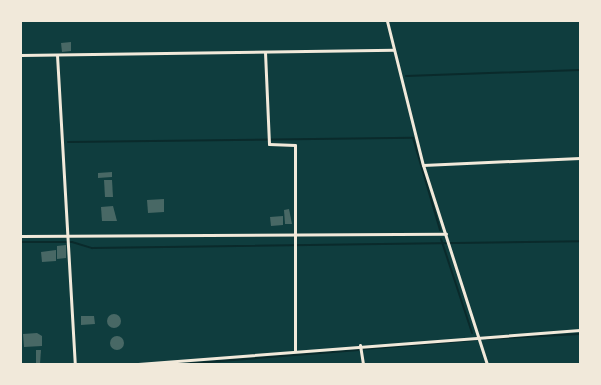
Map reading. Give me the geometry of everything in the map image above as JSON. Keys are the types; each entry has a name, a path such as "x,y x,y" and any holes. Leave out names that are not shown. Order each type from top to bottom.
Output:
{"street":[{"path":"387,21 423,165 487,364"},
{"path":"21,55 394,50"},
{"path":"265,52 269,139 296,145 294,235 295,351"},
{"path":"57,55 75,364"},
{"path":"423,165 580,158"},
{"path":"21,236 68,238 446,234"},
{"path":"138,364 360,345 580,330"},
{"path":"360,345 363,364"}],"building":[{"path":"71,42 71,51 62,52 61,43"},
{"path":"112,172 112,177 98,178 98,173"},
{"path":"104,180 112,180 113,197 105,197"},
{"path":"164,199 164,212 148,213 147,200"},
{"path":"113,206 117,221 102,221 101,207"},
{"path":"289,209 292,224 285,224 284,210"},
{"path":"283,216 283,225 271,226 270,217"},
{"path":"66,245 66,258 57,259 57,246"},
{"path":"56,250 56,261 42,262 41,252"},
{"path":"111,314 117,314 121,321 117,328 111,328 107,324 107,318"},
{"path":"81,316 94,316 95,324 81,325"},
{"path":"37,333 42,336 42,346 24,347 23,334"},
{"path":"114,336 120,336 124,343 120,350 114,350 110,346 110,340"},
{"path":"36,350 41,350 40,364 36,364"}],"waterway":[{"path":"406,76 580,70"},
{"path":"68,142 413,138 440,230"},
{"path":"441,239 472,333"},
{"path":"21,242 72,242 92,248 580,241"},
{"path":"487,339 580,334"},
{"path":"364,349 475,340"},
{"path":"182,364 358,350"}]}
